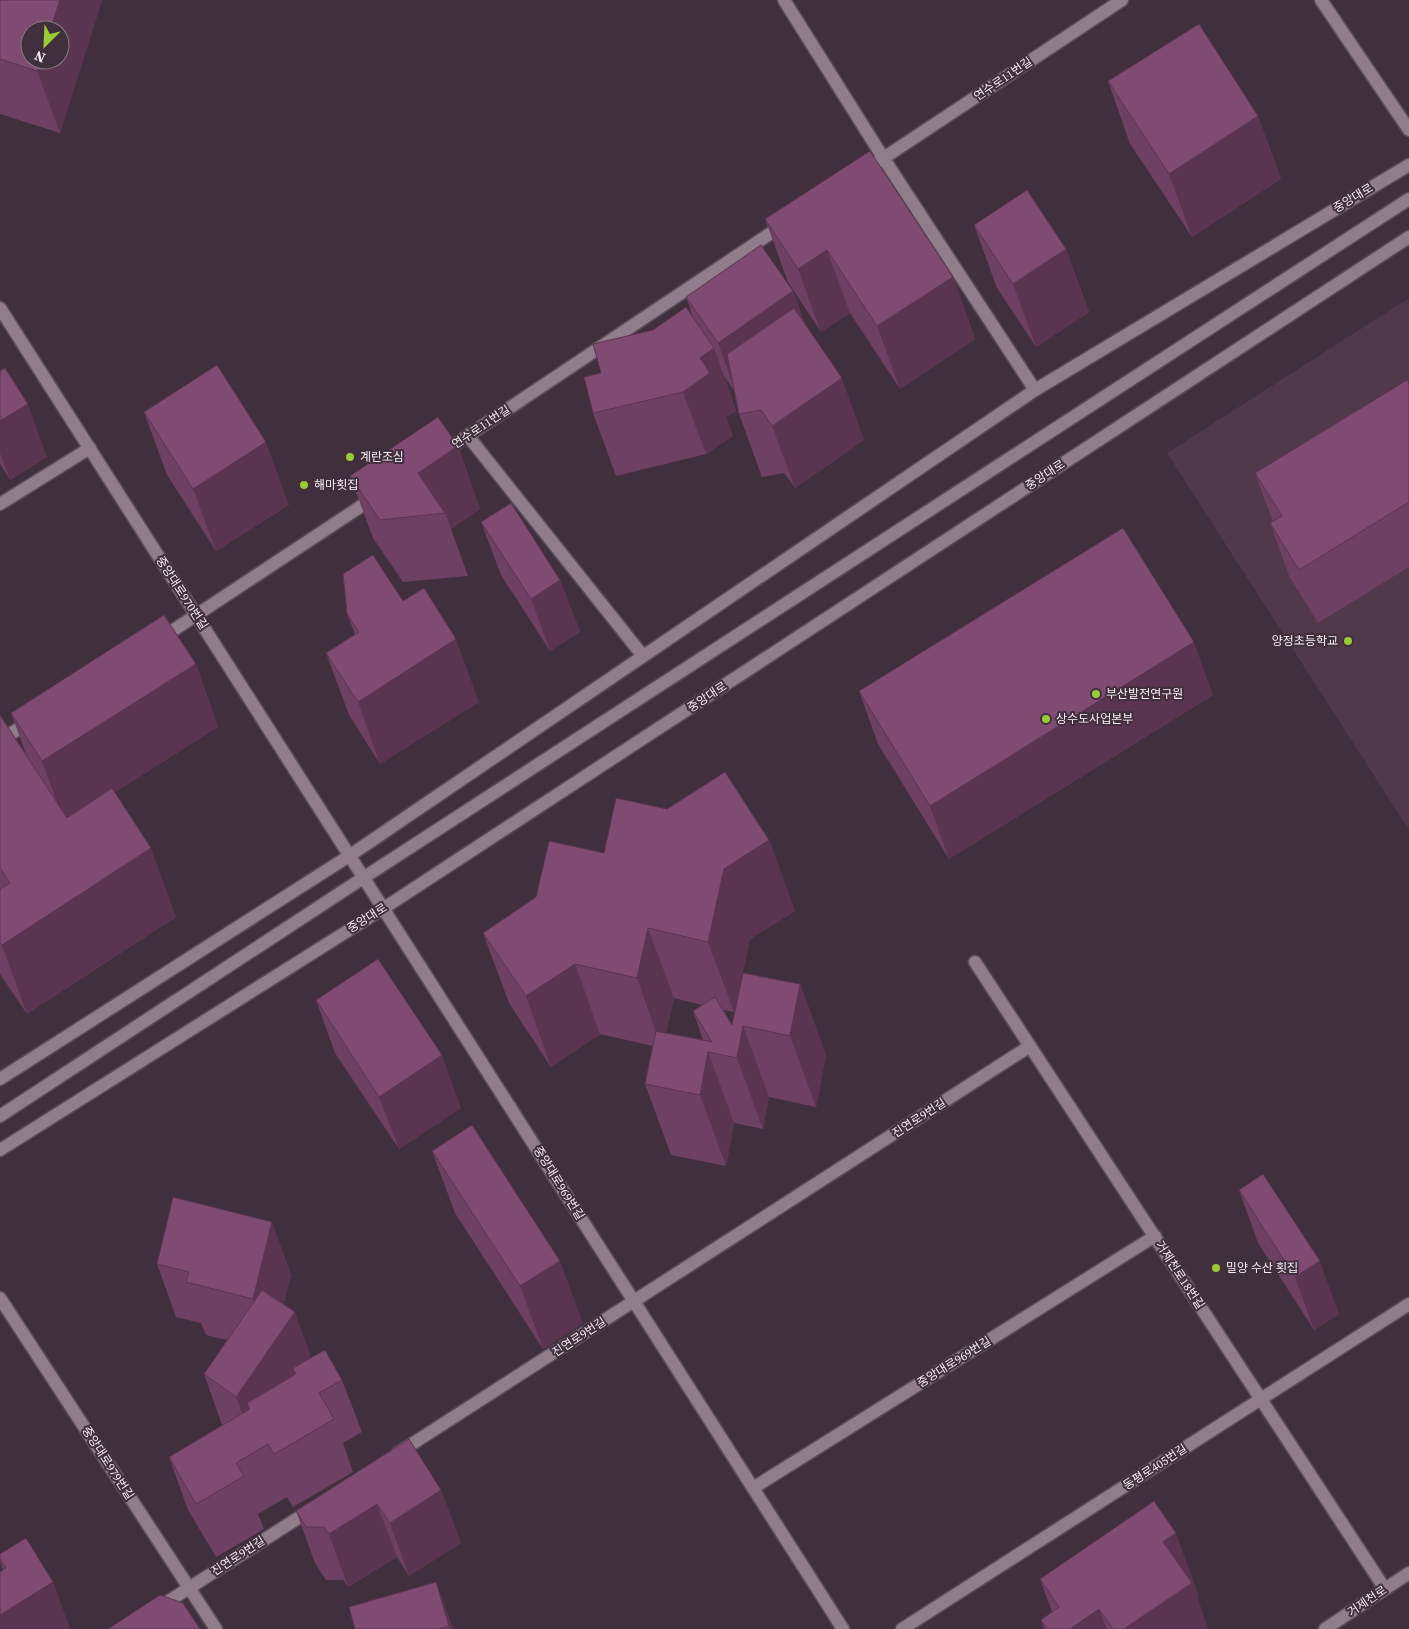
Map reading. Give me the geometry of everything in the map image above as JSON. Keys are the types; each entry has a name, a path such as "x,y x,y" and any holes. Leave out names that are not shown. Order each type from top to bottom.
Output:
{"street":[{"path":"784,0 884,159 1035,390"},
{"name":"연수로11번길","path":"850,181 1122,0"},
{"path":"1321,0 1409,130"},
{"name":"중앙대로","path":"0,1080 349,856 1035,390 1409,165"},
{"path":"0,1116 1409,199"},
{"name":"연수로11번길","path":"435,457 792,220"},
{"name":"중앙대로","path":"0,1150 384,908 1409,237"},
{"name":"중앙대로970번길","path":"0,308 363,878"},
{"path":"468,436 643,656"},
{"path":"0,504 90,448"},
{"path":"148,647 386,490"},
{"path":"0,740 41,714"},
{"name":"중앙대로969번길","path":"363,878 384,908 843,1629"},
{"name":"거제천로18번길","path":"976,962 1385,1589"},
{"name":"진연로9번길","path":"391,1458 1030,1046"},
{"name":"중앙대로969번길","path":"753,1488 1154,1236"},
{"name":"중앙대로979번길","path":"0,1298 216,1629"},
{"name":"동평로405번길","path":"902,1629 1409,1304"},
{"name":"진연로9번길","path":"150,1613 324,1501"},
{"name":"거제천로","path":"1325,1629 1409,1573"}],"shaded area":[{"name":"양정초등학교","path":"1409,298 1409,830 1167,453"}],"building":[{"path":"0,0 60,0 53,20 20,20 20,65 0,59"},
{"path":"1199,24 1258,116 1169,174 1108,81"},
{"path":"870,151 953,277 877,326 827,250 798,269 765,219"},
{"path":"1027,190 1066,249 1013,284 974,225"},
{"path":"761,245 793,291 718,343 686,297"},
{"path":"686,307 714,348 700,358 710,373 683,392 593,413 584,377 601,373 593,344 653,330"},
{"path":"794,308 842,378 772,426 761,410 739,414 727,354"},
{"path":"217,365 266,442 193,489 144,412"},
{"path":"5,368 28,404 0,421 0,371"},
{"path":"1407,380 1409,383 1409,502 1299,570 1270,523 1282,516 1255,473"},
{"path":"438,417 458,446 418,473 445,513 380,520 350,476"},
{"path":"511,503 560,580 531,599 481,522"},
{"path":"1123,528 1194,642 930,806 859,691"},
{"path":"373,555 403,601 424,588 456,639 358,702 326,653 359,632 347,614 343,574"},
{"path":"164,615 196,664 42,761 11,713"},
{"path":"0,715 67,818 112,788 151,848 2,945 0,943 0,889 10,883 0,868"},
{"path":"725,772 769,840 724,869 708,942 648,928 637,978 575,964 526,996 483,933 536,897 549,841 604,853 616,798 667,809"},
{"path":"378,959 442,1055 379,1097 316,1000"},
{"path":"743,973 800,984 790,1036 743,1026 737,1058 708,1052 700,1095 645,1084 656,1031 712,1042 693,1011 715,997 732,1025"},
{"path":"472,1125 560,1261 520,1286 432,1151"},
{"path":"1263,1174 1320,1261 1295,1277 1239,1190"},
{"path":"173,1197 272,1222 253,1299 186,1282 189,1272 157,1264"},
{"path":"262,1290 295,1312 236,1397 204,1374"},
{"path":"325,1350 342,1380 319,1393 334,1419 274,1454 268,1444 236,1463 244,1476 196,1504 169,1457 250,1409 247,1403 296,1374 293,1368"},
{"path":"409,1439 441,1490 390,1523 377,1504 329,1534 324,1527 306,1527 296,1511"},
{"path":"1154,1501 1176,1533 1163,1542 1192,1583 1124,1629 1113,1629 1099,1609 1070,1629 1047,1629 1041,1620 1059,1607 1040,1579"},
{"path":"26,1538 53,1582 0,1615 0,1572 6,1568 0,1559 0,1554"},
{"path":"436,1582 449,1626 439,1629 355,1629 349,1607"},
{"path":"160,1595 183,1603 200,1629 108,1629"}],"place":[{"name":"계란조심","path":"350,457"},
{"name":"해마횟집","path":"304,485"},
{"name":"양정초등학교","path":"1348,641"},
{"name":"부산발전연구원","path":"1096,694"},
{"name":"상수도사업본부","path":"1046,719"},
{"name":"밀양 수산 횟집","path":"1216,1268"}]}
